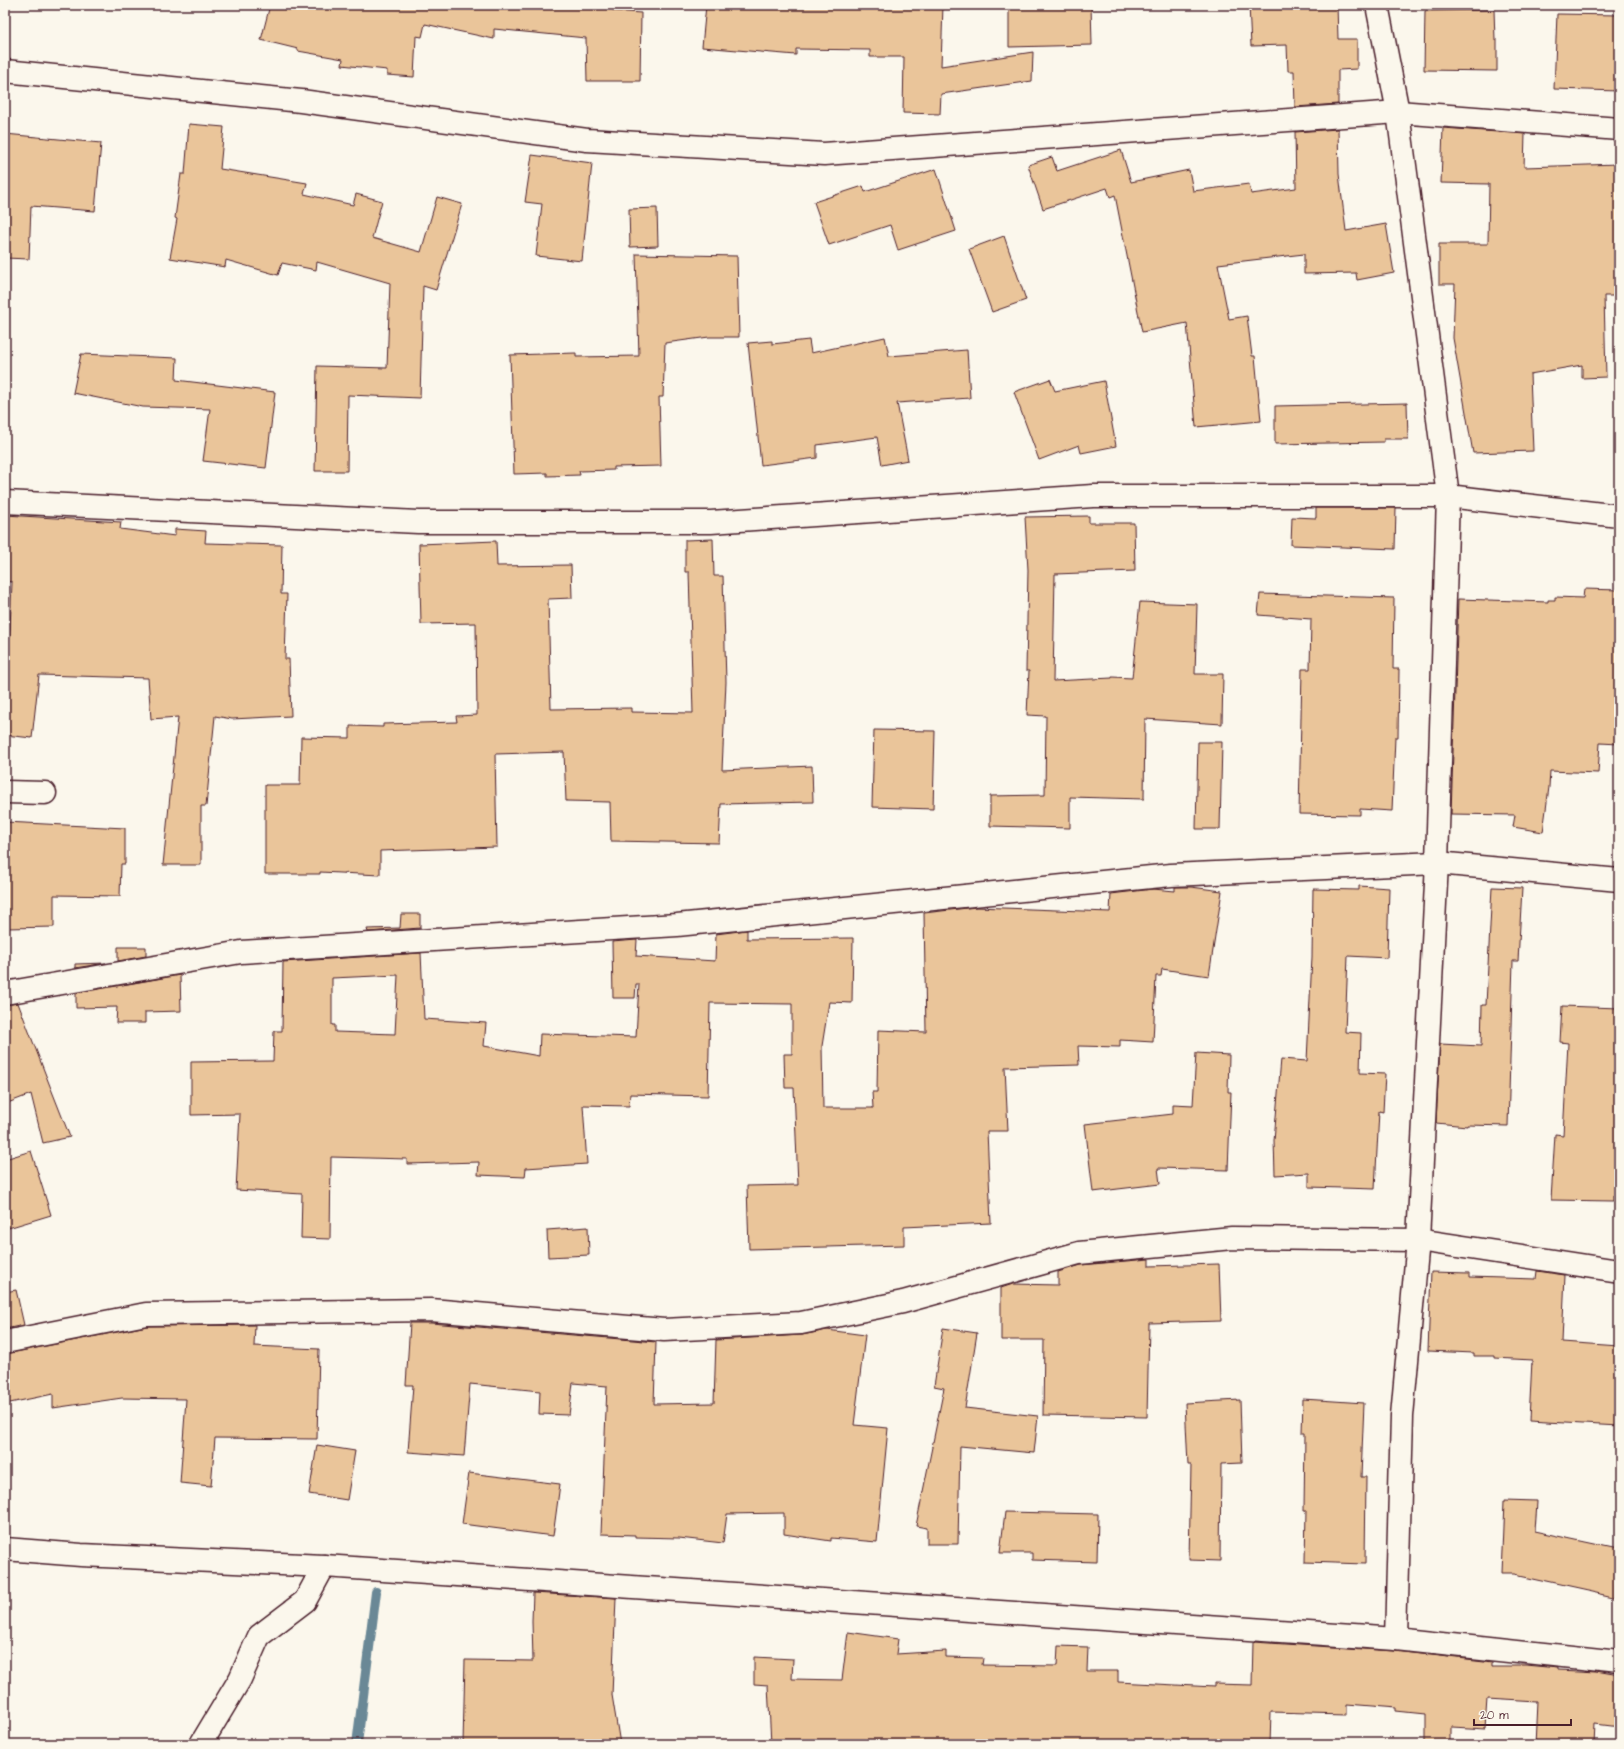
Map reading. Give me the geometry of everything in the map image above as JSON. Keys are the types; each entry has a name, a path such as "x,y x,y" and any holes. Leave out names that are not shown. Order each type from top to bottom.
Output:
{"street":[{"path":"1377,5 1398,112 1448,496 1437,863 1418,1240 1402,1416 1396,1639"},
{"path":"5,71 301,101 586,140 824,154 1398,112 1619,128"},
{"path":"5,502 418,522 711,522 1093,496 1448,496 1619,516"},
{"path":"5,792 45,793"},
{"path":"5,993 240,952 677,925 1171,875 1437,863 1619,880"},
{"path":"5,1342 146,1314 431,1310 664,1330 801,1323 903,1302 1079,1253 1232,1238 1418,1240 1619,1271"},
{"path":"5,1549 81,1555 324,1566 1396,1639 1619,1663"},
{"path":"201,1744 240,1679 259,1636 304,1601 324,1566"}],"building":[{"path":"270,5 614,5 613,11 641,13 640,81 587,81 586,38 494,29 494,39 425,24 422,37 416,36 414,77 387,75 387,70 342,65 343,59 298,51 298,49 261,40"},
{"path":"706,5 943,5 941,66 1033,52 1032,81 941,94 940,114 903,113 904,57 870,57 870,50 796,49 796,55 702,47"},
{"path":"1009,5 1091,5 1092,45 1009,47"},
{"path":"1249,5 1337,5 1338,39 1357,39 1357,69 1338,70 1338,104 1295,107 1294,71 1288,71 1287,45 1251,46"},
{"path":"1494,10 1495,40 1497,40 1497,71 1424,70 1425,11"},
{"path":"1557,14 1619,15 1619,91 1554,89"},
{"path":"189,124 224,127 220,169 307,183 304,194 353,205 356,194 382,201 372,238 421,252 437,197 462,204 436,290 423,286 420,398 348,395 347,471 315,471 317,366 387,368 390,283 317,262 316,270 282,263 278,275 226,260 225,267 170,258 177,219 175,218 181,174 185,174"},
{"path":"1443,128 1525,134 1524,167 1619,164 1619,250 1616,250 1618,296 1604,296 1606,377 1582,378 1582,365 1530,374 1533,451 1473,453 1453,338 1455,284 1439,284 1439,244 1488,244 1489,184 1441,183"},
{"path":"1338,129 1339,174 1346,231 1386,224 1394,273 1357,280 1356,273 1304,274 1304,254 1218,264 1229,319 1247,316 1252,356 1255,356 1261,421 1196,427 1187,323 1142,332 1115,195 1110,197 1107,188 1043,209 1028,165 1052,157 1057,171 1121,150 1131,182 1189,170 1193,191 1249,184 1251,194 1296,188 1295,132"},
{"path":"5,134 101,143 95,211 31,206 29,259 5,258"},
{"path":"532,155 592,163 582,261 536,256 542,204 525,202"},
{"path":"936,169 956,231 898,250 890,225 829,245 814,202 863,186 865,192"},
{"path":"657,208 658,246 630,247 629,209"},
{"path":"1004,236 1026,300 992,312 969,249"},
{"path":"636,254 737,256 739,337 709,337 665,343 663,397 659,397 661,466 614,467 614,470 579,471 580,475 547,476 547,473 514,474 510,355 576,353 576,357 639,356"},
{"path":"885,337 889,356 967,350 970,398 897,403 908,460 882,465 877,437 817,445 817,458 761,465 748,343 772,341 772,344 809,340 811,353"},
{"path":"81,354 177,358 176,380 275,392 266,468 203,461 210,409 143,407 73,393"},
{"path":"1050,379 1055,391 1104,381 1116,446 1081,453 1079,445 1039,460 1014,392"},
{"path":"1407,403 1408,439 1384,439 1384,442 1275,444 1275,406"},
{"path":"1316,508 1396,508 1395,549 1291,545 1292,517 1316,518"},
{"path":"5,515 121,522 120,529 175,536 175,529 206,531 205,543 282,545 281,594 287,594 285,659 289,659 291,716 232,719 215,716 206,806 201,806 201,865 163,865 178,717 151,719 148,678 39,675 32,738 5,735 5,703 8,674 12,582 5,581"},
{"path":"1089,516 1089,523 1134,523 1135,571 1055,574 1053,681 1112,677 1132,678 1140,602 1197,604 1195,674 1223,674 1222,724 1145,719 1144,799 1070,797 1070,828 990,826 990,796 1045,795 1046,716 1027,715 1029,671 1026,671 1028,570 1025,517"},
{"path":"713,539 714,576 723,576 726,682 722,770 812,766 813,802 721,804 719,843 611,841 610,802 566,801 564,752 495,754 497,847 380,851 380,875 320,872 320,874 265,874 265,785 300,785 301,737 350,738 350,726 383,727 383,724 457,722 456,716 477,715 476,623 421,624 419,544 496,541 497,566 571,565 572,598 548,599 551,709 631,708 631,712 693,713 689,572 685,572 685,540"},
{"path":"1584,589 1619,590 1619,744 1600,743 1598,773 1550,771 1543,832 1513,827 1515,815 1451,814 1458,599 1548,602 1548,600 1555,600 1555,597 1583,598"},
{"path":"1260,594 1394,598 1393,669 1399,669 1398,737 1395,737 1392,811 1360,809 1360,815 1299,814 1302,669 1310,669 1311,619 1258,615"},
{"path":"874,730 935,731 933,809 872,807"},
{"path":"1198,742 1222,742 1220,829 1196,829"},
{"path":"5,822 125,828 125,864 121,864 120,896 54,895 54,927 7,928"},
{"path":"1359,886 1389,888 1387,958 1348,956 1345,1032 1361,1033 1360,1073 1385,1074 1383,1112 1379,1111 1375,1189 1309,1187 1309,1173 1275,1175 1274,1140 1281,1059 1307,1061 1312,957 1313,889 1359,890"},
{"path":"1175,887 1191,887 1222,891 1209,976 1162,969 1161,976 1156,976 1153,1042 1120,1040 1120,1047 1078,1046 1079,1065 1005,1067 1008,1131 987,1131 991,1223 904,1227 904,1245 749,1249 747,1186 798,1185 794,1088 785,1088 784,1054 792,1054 792,1004 710,1003 708,1096 630,1094 629,1106 583,1105 587,1164 526,1168 525,1177 478,1175 479,1162 407,1164 407,1159 331,1157 330,1239 301,1238 302,1194 236,1190 240,1114 191,1115 191,1062 273,1061 274,1031 282,1031 283,962 421,953 424,1019 486,1023 484,1046 539,1056 540,1034 636,1037 639,984 636,984 635,998 613,998 612,942 637,940 636,956 715,961 716,934 747,930 747,939 853,938 852,1003 829,1002 822,1046 823,1108 873,1108 872,1092 877,1092 878,1030 926,1032 924,913 976,907 1110,912 1111,894 1153,889 1175,891","holes":["398,975 395,1034 335,1032 335,1025 332,1025 332,978"]},
{"path":"1492,887 1522,888 1518,961 1513,961 1508,1126 1467,1126 1436,1123 1440,1044 1481,1046 1482,1005 1486,1005"},
{"path":"401,914 420,914 420,928 368,932 367,929 400,928"},
{"path":"118,947 146,947 146,956 118,961"},
{"path":"106,963 75,968 75,964"},
{"path":"180,975 181,1011 145,1012 145,1023 116,1023 117,1007 76,1008 76,993"},
{"path":"18,1003 70,1137 43,1143 31,1094 5,1104 5,1005"},
{"path":"1562,1006 1619,1008 1619,1196 1613,1196 1613,1201 1551,1200 1555,1134 1563,1135 1568,1043 1560,1042"},
{"path":"1196,1053 1229,1055 1228,1092 1231,1092 1228,1170 1158,1168 1160,1184 1093,1192 1085,1124 1173,1114 1173,1104 1193,1105"},
{"path":"31,1151 51,1215 5,1229 5,1159"},
{"path":"588,1227 589,1255 548,1257 547,1230"},
{"path":"1149,1259 1149,1266 1219,1264 1221,1321 1149,1323 1147,1417 1043,1415 1044,1340 1001,1340 1001,1288 1013,1284 1058,1285 1058,1272 1081,1265"},
{"path":"1537,1271 1565,1275 1562,1342 1619,1346 1619,1426 1529,1421 1532,1360 1495,1358 1495,1356 1474,1356 1474,1353 1428,1351 1431,1272 1469,1273 1469,1277 1536,1279"},
{"path":"16,1290 24,1325 5,1329 5,1292"},
{"path":"410,1323 431,1323 656,1342 654,1404 714,1403 716,1340 802,1335 827,1330 865,1335 854,1425 888,1428 877,1542 831,1538 831,1541 784,1534 784,1513 727,1514 723,1543 679,1538 635,1537 635,1535 601,1534 607,1386 573,1383 569,1415 539,1414 540,1391 470,1384 464,1456 408,1452 413,1385 406,1385"},
{"path":"255,1325 254,1346 319,1349 317,1439 215,1438 211,1486 180,1483 186,1399 122,1398 53,1408 53,1394 5,1404 5,1354 147,1326"},
{"path":"943,1328 977,1333 965,1408 1038,1416 1034,1453 960,1446 958,1544 927,1544 927,1528 916,1526 944,1388 934,1386"},
{"path":"1303,1399 1364,1403 1361,1477 1366,1477 1365,1564 1305,1562 1306,1510 1304,1510 1305,1433 1302,1433"},
{"path":"1240,1400 1242,1463 1221,1464 1220,1561 1189,1560 1191,1465 1188,1465 1185,1403"},
{"path":"317,1445 355,1451 347,1500 309,1494"},
{"path":"469,1473 560,1484 553,1536 462,1524"},
{"path":"1504,1501 1537,1502 1535,1531 1619,1549 1619,1598 1514,1575 1501,1575"},
{"path":"1005,1512 1098,1514 1097,1562 1032,1560 1032,1553 1000,1553"},
{"path":"533,1593 616,1598 612,1695 620,1744 463,1744 465,1660 533,1661"},
{"path":"848,1632 898,1639 896,1654 946,1651 946,1657 983,1658 982,1665 1057,1666 1058,1646 1088,1647 1087,1671 1118,1671 1118,1682 1214,1687 1214,1684 1252,1685 1253,1642 1395,1651 1492,1662 1492,1666 1526,1666 1559,1669 1559,1671 1596,1673 1619,1677 1619,1727 1594,1724 1593,1744 1536,1744 1538,1702 1488,1699 1486,1728 1452,1726 1452,1744 1425,1744 1425,1714 1396,1711 1396,1708 1346,1704 1346,1714 1271,1712 1270,1744 771,1744 768,1685 754,1684 754,1657 793,1659 792,1679 842,1680"}],"waterway":[{"path":"357,1744 376,1592"}]}
